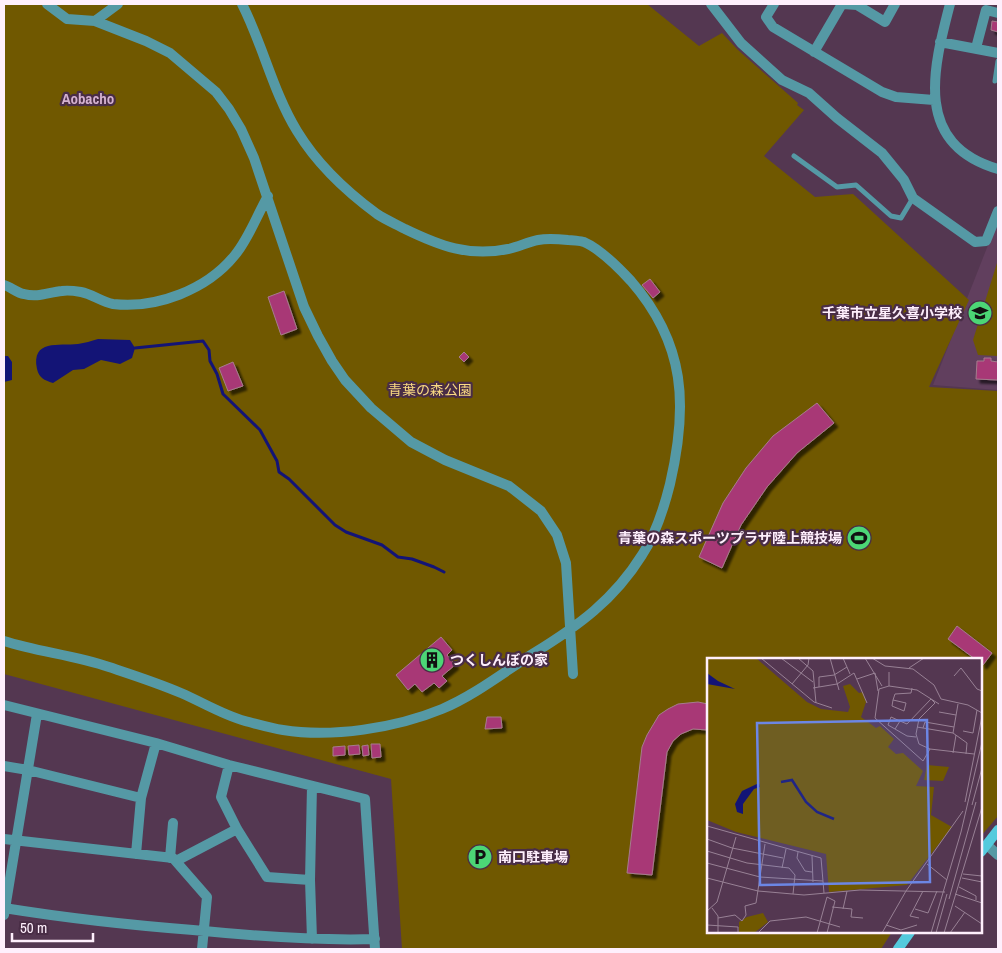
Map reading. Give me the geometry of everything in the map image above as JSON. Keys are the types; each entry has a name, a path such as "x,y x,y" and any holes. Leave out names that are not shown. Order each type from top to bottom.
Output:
{"street":[{"path":"47,4 67,19 95,21 146,41 170,53 216,92 241,128 268,196 304,307 332,361 345,380 371,408 412,442 444,460 509,486 541,511 557,535 566,563 573,674"},
{"path":"95,21 118,4"},
{"path":"4,641 107,666 174,690 241,720 283,730 350,731 396,724 443,709 479,689 589,617 618,587 642,555 657,527 674,464 679,425 680,386 670,343 657,314 639,291 616,265 583,242 555,238 540,239 512,248 482,253 456,250 423,238 380,216 341,184 297,132 279,95 258,36 242,4"},
{"path":"711,4 741,43 782,80 809,93 837,118 882,153 904,180 913,198 975,242 986,241 998,210"},
{"path":"774,4 766,17 773,27 814,52 882,92 896,96 934,100"},
{"path":"814,52 843,4 857,5 885,22 895,4"},
{"path":"950,4 940,42 934,82 934,100 938,118 951,140 965,153 979,162 998,169"},
{"path":"976,48 986,10 998,13"},
{"path":"940,42 998,53"},
{"path":"4,285 24,294 40,296 62,290 84,292 111,304 143,304 165,300 198,285 220,270 240,248 268,196"},
{"path":"4,705 156,743 229,765 365,799 375,944 99,922 4,911 37,714"},
{"path":"136,854 141,798 156,743"},
{"path":"229,765 221,797 237,829 267,877 310,880"},
{"path":"4,766 28,770 141,798"},
{"path":"312,786 310,880 312,939"},
{"path":"173,824 173,860 207,897 202,949"},
{"path":"4,839 173,860 237,829"},
{"path":"998,830 984,848 998,855"},
{"path":"898,949 909,933"}],"lane":[{"path":"995,81 998,61"},
{"path":"794,156 837,187 856,185 891,216 901,218 913,198"}],"shaded area":[{"name":"千葉市立星久喜小学校","path":"998,220 998,390 933,385 990,240"},
{"path":"98,339 130,340 135,348 132,358 120,364 101,360 84,369 73,370 53,383 39,375 36,359 42,348 55,345 81,344"},
{"path":"4,356 8,356 12,362 12,380 4,382"}],"green space":[{"name":"青葉の森公園","path":"4,4 647,4 699,46 722,33 804,110 764,156 815,197 853,194 969,300 929,387 998,391 998,816 982,835 982,658 707,658 707,933 891,933 881,949 402,949 391,779 4,674"},
{"path":"997,263 998,356 978,355 973,340"}],"building":[{"path":"992,21 998,22 998,32 991,30"},
{"path":"650,279 660,292 653,298 642,285"},
{"path":"284,291 297,329 281,335 268,297"},
{"path":"464,352 469,357 464,362 459,357"},
{"path":"984,358 991,358 991,361 998,362 998,380 976,379 977,361 984,361"},
{"path":"233,362 243,386 228,391 219,368"},
{"path":"817,403 834,423 797,453 767,487 741,525 722,568 699,557 723,503 746,468 773,436"},
{"path":"957,626 992,653 983,665 982,658 974,658 948,639"},
{"name":"つくしんぼの家","path":"441,637 452,650 447,655 455,665 442,676 447,681 439,688 434,683 422,692 415,684 408,690 396,675"},
{"path":"698,702 707,704 707,730 693,729 681,734 673,741 667,752 652,875 627,873 642,747 659,715 678,704"},
{"path":"487,717 501,717 502,728 485,729"},
{"path":"371,744 380,744 381,757 372,758"},
{"path":"359,745 360,754 349,755 348,746"},
{"path":"368,745 369,755 363,756 362,746"},
{"path":"345,746 345,755 333,756 333,747"}],"waterway":[{"path":"135,348 203,341 209,350 210,361 217,374 223,394 260,430 277,461 279,472 289,479 335,525 346,532 382,545 398,557 412,559 444,572"}],"place":[{"name":"千葉市立星久喜小学校","path":"980,313"},
{"name":"青葉の森スポーツプラザ陸上競技場","path":"859,538"},
{"name":"つくしんぼの家","path":"432,660"},
{"name":"南口駐車場","path":"480,857"}],"district":[{"name":"Aobacho","path":"88,99"}]}
